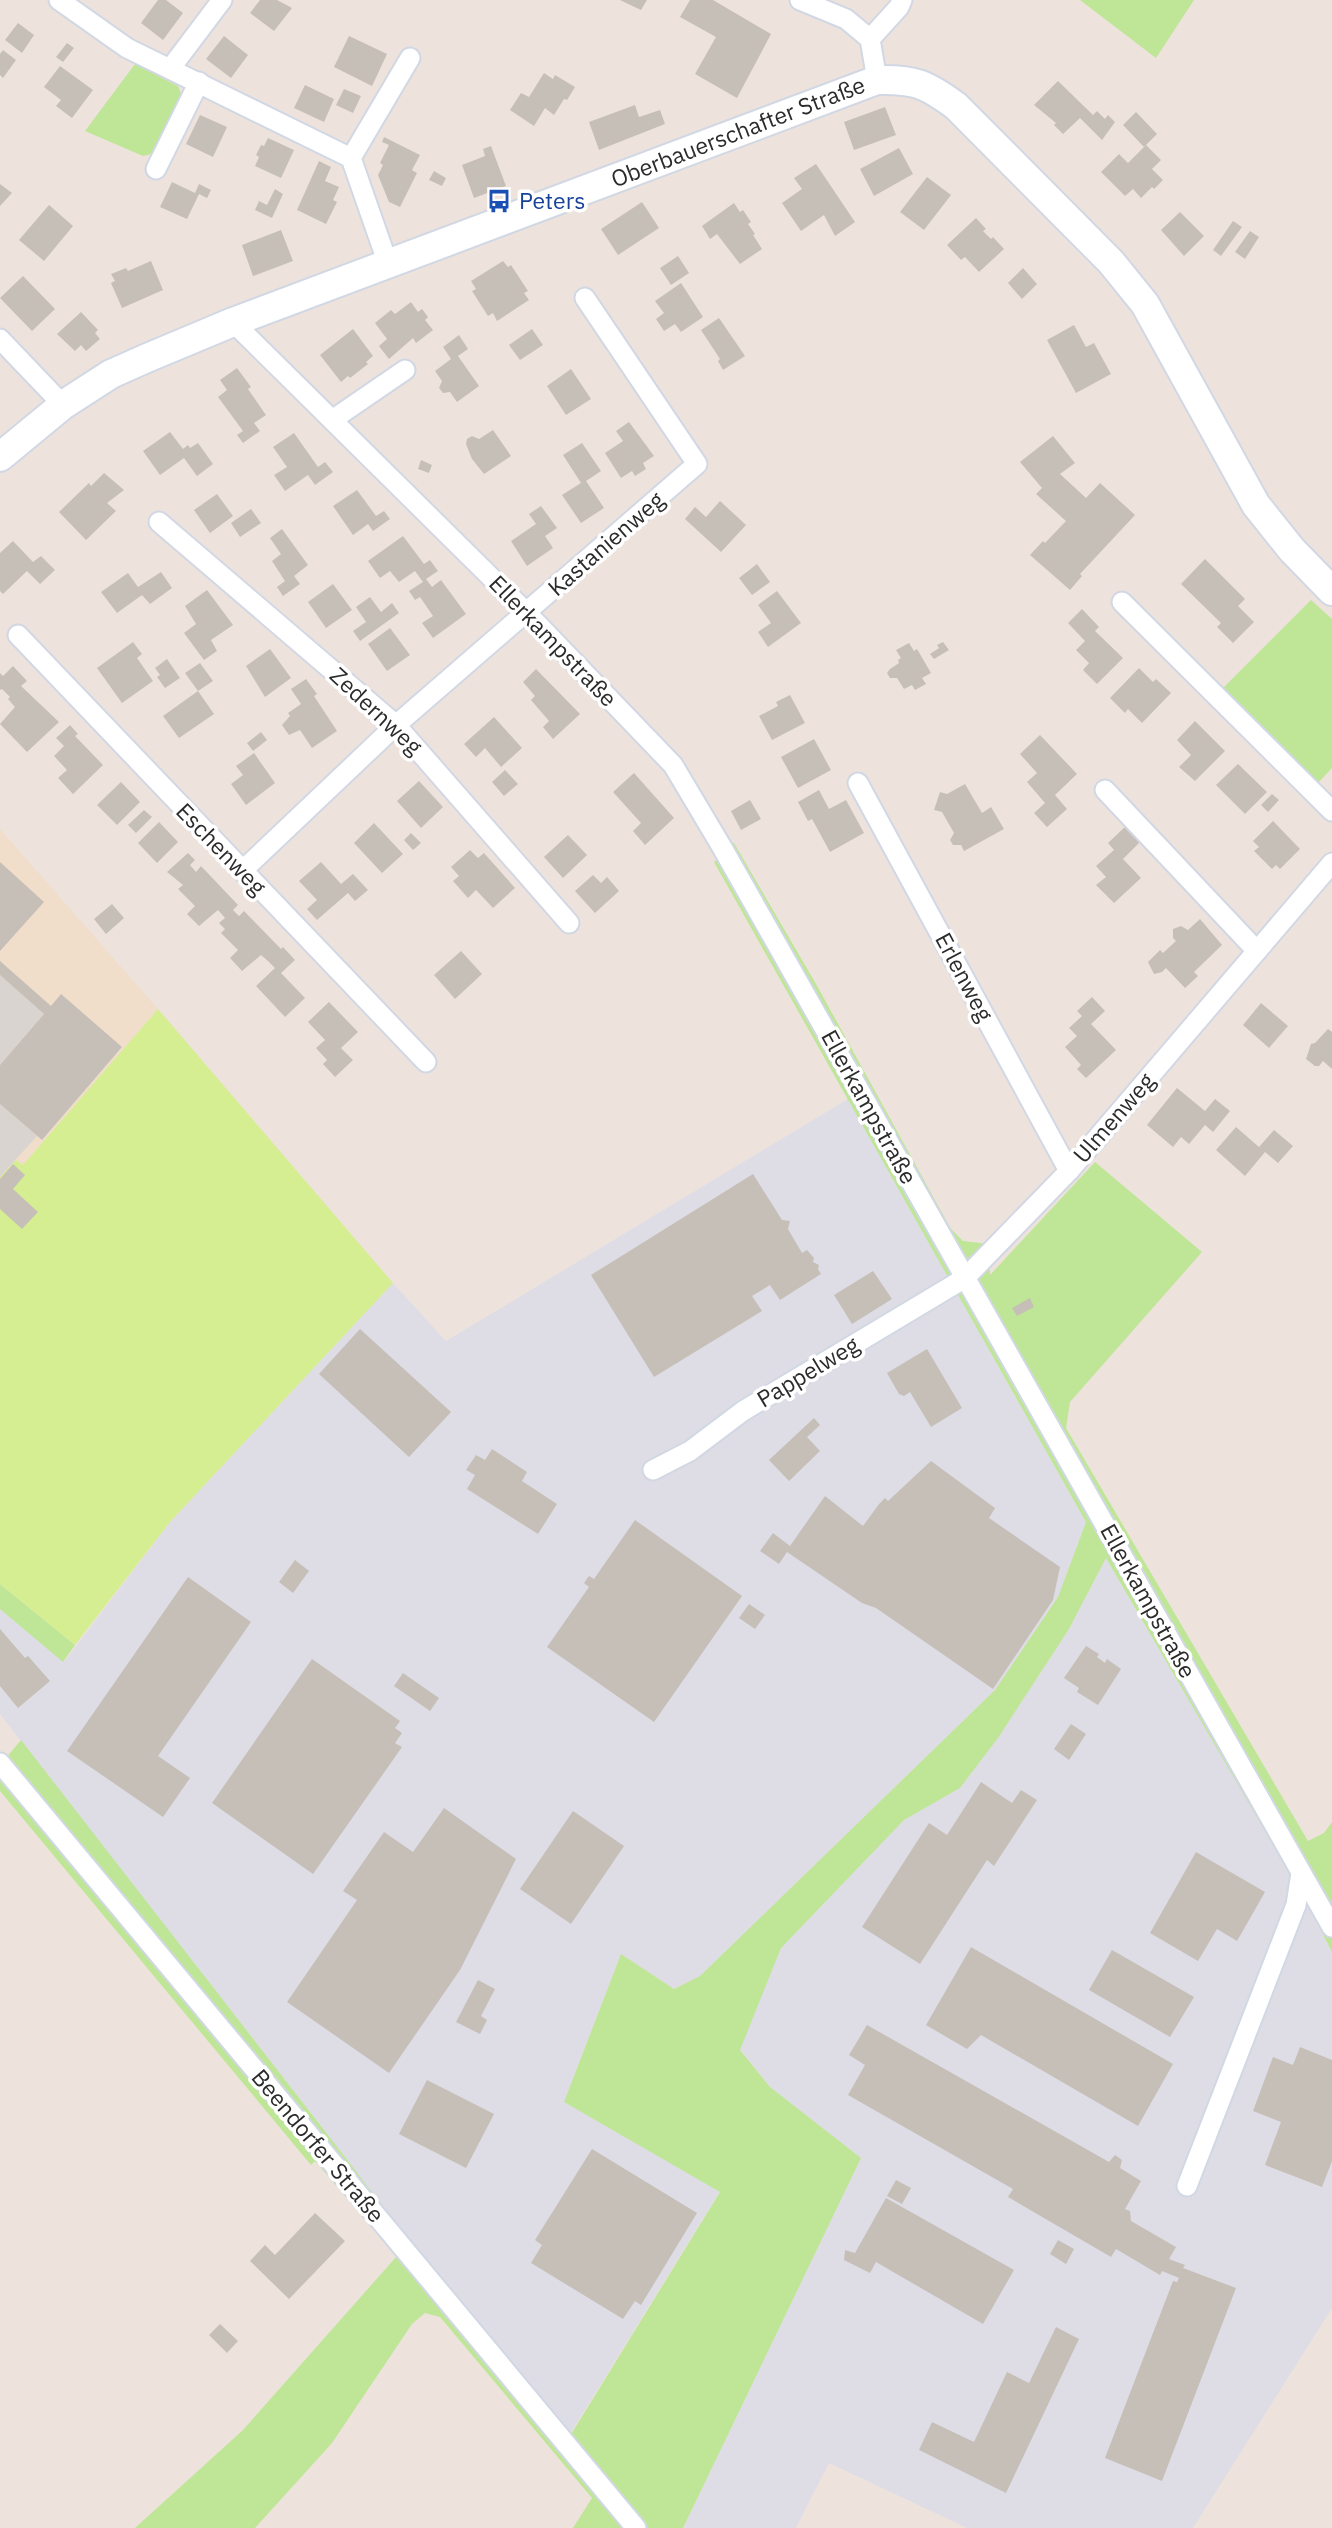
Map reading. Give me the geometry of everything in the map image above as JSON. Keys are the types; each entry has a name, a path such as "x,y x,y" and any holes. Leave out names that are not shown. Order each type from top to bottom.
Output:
{"main road":[{"name":"Oberbauerschafter Straße","path":"0,457 64,405 111,374 233,322 877,80 902,79 929,86 956,106 1111,262 1145,304 1256,505 1292,550 1332,591"}],"street":[{"path":"60,0 127,48 351,158 388,264"},
{"path":"170,69 222,0"},
{"path":"800,0 846,19 870,39 877,80"},
{"path":"870,39 899,7 902,0"},
{"path":"351,158 410,58"},
{"path":"156,169 199,82"},
{"name":"Kastanienweg","path":"242,871 396,724 697,464 585,298"},
{"name":"Ellerkampstraße","path":"233,322 527,613 673,765 1332,1927"},
{"path":"0,339 64,405"},
{"path":"332,420 405,370"},
{"name":"Zedernweg","path":"159,522 396,724 569,923"},
{"path":"1122,602 1332,811"},
{"name":"Eschenweg","path":"18,635 426,1062"},
{"name":"Erlenweg","path":"859,783 1069,1171"},
{"path":"1105,790 1257,951"},
{"name":"Ulmenweg","path":"965,1278 1069,1171 1332,863"},
{"name":"Pappelweg","path":"653,1470 690,1451 743,1411 965,1278"},
{"name":"Beendorfer Straße","path":"0,1763 636,2528"},
{"path":"1187,2186 1296,1905 1301,1873"}],"shaded area":[{"path":"0,829 158,1009 23,1165 15,1160 0,1177"},
{"path":"0,975 44,1014 0,1065"},
{"path":"848,1099 1086,1522 1058,1597 995,1690 700,1976 674,1989 621,1954 564,2102 720,2191 569,2436 442,2282 0,1714 0,1609 64,1662 170,1522 393,1283 446,1341"},
{"path":"0,1104 37,1136 0,1177"},
{"path":"1106,1558 1309,1907 1332,1952 1332,2308 1193,2528 967,2528 829,2463 796,2528 683,2528 861,2158 770,2087 740,2049 781,1948 904,1820 960,1788 998,1738 1069,1629"}],"green space":[{"path":"1080,0 1194,0 1156,58"},
{"path":"135,64 178,86 182,96 155,153 143,156 85,131"},
{"path":"1311,600 1332,619 1332,768 1318,783 1223,688"},
{"path":"734,843 816,984 951,1229 963,1241 989,1244 990,1275 1095,1162 1202,1252 1070,1402 1066,1428 1308,1841 1324,1833 1332,1822 1332,1952 1309,1907 1106,1558 1069,1629 998,1738 960,1788 904,1820 781,1948 740,2050 770,2087 861,2158 683,2528 573,2528 592,2498 440,2317 425,2313 412,2324 332,2443 255,2528 135,2528 243,2430 397,2256 315,2161 311,2165 0,1791 0,1765 21,1740 442,2282 570,2436 720,2192 564,2102 621,1954 674,1989 700,1976 995,1690 1058,1597 1086,1522 714,862"},
{"path":"158,1009 393,1283 170,1522 75,1645 0,1584 0,1177 16,1160 23,1165"},
{"path":"0,1584 75,1645 63,1662 0,1609"}],"building":[{"path":"158,0 166,0 183,13 163,40 141,23"},
{"path":"260,0 277,0 292,8 274,31 250,13"},
{"path":"620,0 647,0 641,10"},
{"path":"690,0 713,0 771,34 737,98 695,74 716,37 680,17"},
{"path":"18,23 34,35 22,53 5,40"},
{"path":"224,36 248,55 231,78 206,59"},
{"path":"349,36 387,54 372,86 334,67"},
{"path":"67,43 74,48 63,62 56,57"},
{"path":"3,50 16,60 3,78 0,75 0,54"},
{"path":"60,66 93,90 72,118 56,106 61,100 44,87"},
{"path":"544,73 553,79 555,75 575,87 554,115 545,108 534,126 510,110 521,93 529,97"},
{"path":"1058,81 1093,115 1097,111 1105,119 1108,115 1115,122 1102,140 1080,118 1063,134 1054,125 1056,123 1034,105"},
{"path":"305,85 334,99 324,122 294,108"},
{"path":"344,89 361,96 353,113 336,105"},
{"path":"635,105 639,117 660,110 665,124 599,150 589,122"},
{"path":"885,107 896,135 854,150 844,122"},
{"path":"1136,112 1157,134 1144,147 1123,125"},
{"path":"200,115 227,127 213,157 186,144"},
{"path":"384,137 420,155 412,170 417,173 400,207 389,202 378,175 383,165 380,163 389,145 382,142"},
{"path":"268,138 294,150 281,178 255,166 259,157 256,155"},
{"path":"1146,145 1161,160 1152,169 1163,180 1141,198 1133,189 1125,196 1101,172 1119,154 1128,163"},
{"path":"491,146 506,186 474,198 462,165 485,156 483,149"},
{"path":"899,148 913,174 874,196 860,169"},
{"path":"319,161 331,167 325,181 339,187 333,200 337,202 326,224 297,210"},
{"path":"816,164 855,222 835,236 824,215 801,231 782,203 802,189 794,178"},
{"path":"434,171 446,178 442,186 429,180"},
{"path":"927,177 951,195 924,230 900,212"},
{"path":"172,182 195,193 199,184 211,190 207,198 199,194 187,219 160,207"},
{"path":"0,184 12,193 0,206"},
{"path":"275,189 283,194 272,218 255,210 259,201 267,205"},
{"path":"642,202 659,228 618,255 601,229"},
{"path":"734,203 751,222 748,224 762,249 740,264 717,234 710,239 702,226"},
{"path":"49,205 73,226 44,261 19,240"},
{"path":"1180,212 1204,236 1184,256 1161,230"},
{"path":"976,218 986,229 983,231 1004,249 979,272 965,257 961,260 947,245"},
{"path":"1233,221 1242,227 1221,256 1213,250"},
{"path":"281,230 293,261 253,276 242,245"},
{"path":"1250,231 1259,237 1245,259 1235,252"},
{"path":"678,256 689,273 671,285 660,268"},
{"path":"151,261 163,290 122,308 111,283 115,281 111,274 126,268 128,271"},
{"path":"503,261 508,267 511,265 528,291 524,293 529,300 497,321 493,313 488,316 472,291 476,289 471,281"},
{"path":"1023,268 1037,284 1022,299 1008,283"},
{"path":"23,276 55,309 32,331 0,298"},
{"path":"681,283 703,317 681,332 675,324 664,331 656,319 664,313 655,301"},
{"path":"411,302 418,312 422,309 428,317 425,320 433,330 416,343 413,338 389,359 379,346 387,339 375,323 391,310 395,314"},
{"path":"81,312 98,330 95,333 100,339 86,351 81,345 75,351 57,334"},
{"path":"719,318 745,356 723,370 718,361 720,359 701,330"},
{"path":"1074,325 1086,347 1094,343 1111,374 1076,393 1047,340"},
{"path":"353,329 373,356 366,362 368,364 341,382 320,355"},
{"path":"532,329 543,345 520,360 509,345"},
{"path":"459,335 468,349 458,356 479,386 457,402 450,392 443,393 439,388 442,381 435,371 451,359 443,347"},
{"path":"237,368 266,415 254,423 260,431 243,443 237,435 243,431 218,397 227,390 220,380"},
{"path":"571,369 591,399 566,415 547,386"},
{"path":"629,422 654,456 643,463 646,469 635,476 632,471 621,478 605,453 623,441 616,431"},
{"path":"493,430 511,456 484,474 472,459 466,444 467,439 472,436 479,439"},
{"path":"170,432 183,449 198,443 213,464 197,476 184,458 160,475 143,451"},
{"path":"294,433 318,467 325,462 333,472 315,485 308,475 285,491 274,475 287,467 273,447"},
{"path":"1053,436 1075,463 1060,474 1086,498 1100,483 1135,515 1080,574 1082,576 1070,590 1030,555 1066,521 1036,494 1042,488 1020,462"},
{"path":"582,443 601,471 586,481 604,508 581,523 562,495 581,483 563,455"},
{"path":"421,460 432,465 429,473 418,469"},
{"path":"104,473 124,490 107,503 116,511 86,540 59,512 89,483 91,486"},
{"path":"357,490 376,516 384,511 390,519 373,531 368,524 353,535 333,506"},
{"path":"217,494 233,516 210,533 194,510"},
{"path":"720,501 746,525 721,552 685,519 695,507 706,517"},
{"path":"541,506 557,528 545,536 553,548 527,566 511,541 536,524 529,514"},
{"path":"251,509 261,523 240,537 231,523"},
{"path":"282,529 308,565 294,576 300,584 283,596 277,587 285,581 272,561 281,554 270,538"},
{"path":"403,536 424,564 430,560 438,571 426,579 432,587 441,580 466,614 433,638 422,623 433,616 420,597 415,600 409,591 423,582 415,571 399,582 390,571 380,578 368,561"},
{"path":"13,541 33,562 41,556 55,570 40,584 27,571 3,594 0,591 0,553"},
{"path":"1205,559 1245,599 1238,606 1254,622 1233,643 1217,627 1221,623 1181,584"},
{"path":"757,564 770,582 752,595 739,578"},
{"path":"161,572 172,588 150,604 142,595 117,613 101,592 128,573 138,587"},
{"path":"333,584 352,610 326,628 308,602"},
{"path":"207,590 233,625 211,640 217,651 204,660 184,633 196,624 185,606"},
{"path":"777,591 801,623 768,647 758,632 771,623 758,605"},
{"path":"370,597 381,612 392,603 399,613 360,641 353,631 366,622 356,607"},
{"path":"1082,609 1099,627 1095,631 1123,658 1097,684 1083,670 1089,663 1076,650 1085,641 1068,623"},
{"path":"390,628 410,655 387,671 368,644"},
{"path":"133,642 142,654 137,658 153,681 122,703 97,668"},
{"path":"943,642 949,650 934,659 930,654"},
{"path":"909,643 914,651 917,649 931,673 922,678 926,684 915,690 912,685 904,689 897,678 890,678 887,673 901,658 896,650"},
{"path":"270,649 291,678 265,697 246,666"},
{"path":"167,659 180,678 165,688 157,677 160,675 155,668"},
{"path":"200,663 213,681 198,691 185,673"},
{"path":"13,666 27,681 21,686 59,722 27,752 0,724 15,707 8,699 10,697 0,690 0,673 3,676"},
{"path":"1139,668 1153,682 1156,679 1171,693 1142,723 1128,709 1125,713 1110,698"},
{"path":"536,669 580,714 553,739 543,727 549,721 531,700 535,696 523,682"},
{"path":"306,679 337,731 312,748 300,730 289,735 282,725 290,716 288,713 301,704 291,689"},
{"path":"198,691 214,714 179,738 163,716"},
{"path":"790,695 805,723 772,740 759,716 778,706 776,702"},
{"path":"494,717 522,748 501,767 485,748 476,757 464,744"},
{"path":"1195,721 1225,751 1195,781 1179,767 1191,755 1177,740"},
{"path":"70,725 78,734 75,736 103,765 73,794 58,778 67,770 54,756 64,746 56,738"},
{"path":"261,732 267,740 253,751 247,743"},
{"path":"1040,735 1077,774 1055,795 1067,809 1047,827 1034,813 1045,803 1027,782 1037,773 1020,754"},
{"path":"814,739 831,770 798,788 781,757"},
{"path":"254,753 275,783 246,805 231,784 243,775 236,766"},
{"path":"1238,764 1267,792 1245,814 1216,785"},
{"path":"505,770 518,784 504,796 492,782"},
{"path":"634,773 674,818 645,845 633,831 641,823 613,792"},
{"path":"419,781 443,807 421,828 397,801"},
{"path":"121,782 140,802 117,825 97,805"},
{"path":"965,784 982,813 991,807 1004,829 964,851 961,845 953,845 950,840 954,833 942,812 934,810 940,792 947,794"},
{"path":"819,790 829,809 846,800 864,833 830,852 812,819 808,821 798,802"},
{"path":"1272,794 1279,800 1268,812 1261,805"},
{"path":"750,800 761,819 741,830 731,811"},
{"path":"144,810 152,817 136,833 128,825"},
{"path":"1273,821 1300,849 1280,869 1276,865 1272,869 1254,851 1259,847 1253,841"},
{"path":"159,822 178,842 157,863 138,843"},
{"path":"374,823 403,854 382,873 354,843"},
{"path":"1127,825 1141,841 1123,859 1141,878 1114,903 1096,885 1106,877 1096,866 1114,850 1108,843"},
{"path":"411,833 421,843 413,850 404,840"},
{"path":"568,835 587,855 563,878 544,857"},
{"path":"470,850 478,858 484,853 515,888 493,908 476,890 468,898 453,881 459,876 451,867"},
{"path":"188,853 195,860 190,865 196,872 201,866 238,905 233,910 239,916 244,911 295,960 281,973 305,998 285,1017 256,986 275,968 261,955 242,971 230,958 238,950 221,933 225,929 219,923 225,918 218,910 199,926 187,914 195,906 178,889 183,885 167,872"},
{"path":"0,862 44,902 0,951"},
{"path":"321,862 341,884 353,874 368,890 355,901 348,893 317,920 307,909 317,900 299,881"},
{"path":"593,875 601,883 607,877 619,891 595,913 575,891"},
{"path":"112,904 124,918 106,934 94,919"},
{"path":"1200,919 1222,945 1194,972 1198,976 1185,988 1166,968 1154,974 1148,962 1160,950 1163,953 1176,941 1173,938 1173,929 1181,926 1188,930"},
{"path":"461,951 482,974 455,999 434,975"},
{"path":"0,961 51,1006 61,994 122,1047 42,1140 0,1104 0,1065 44,1014 0,975"},
{"path":"1092,997 1105,1011 1091,1024 1116,1050 1086,1078 1077,1069 1081,1065 1065,1047 1077,1036 1069,1028 1082,1016 1077,1011"},
{"path":"329,1002 358,1032 341,1048 353,1060 335,1077 323,1064 327,1060 316,1048 325,1040 308,1022"},
{"path":"1261,1003 1288,1026 1269,1048 1243,1025"},
{"path":"1328,1029 1332,1032 1332,1069 1323,1061 1319,1066 1315,1066 1306,1059 1311,1044"},
{"path":"1177,1088 1205,1111 1215,1099 1230,1111 1213,1132 1205,1125 1189,1144 1181,1137 1173,1147 1147,1125"},
{"path":"1236,1127 1259,1147 1274,1130 1293,1146 1278,1163 1265,1152 1245,1176 1216,1150"},
{"path":"13,1164 25,1175 13,1189 38,1212 22,1229 0,1209 0,1179"},
{"path":"753,1174 782,1220 790,1221 788,1229 802,1253 807,1250 814,1258 813,1262 819,1265 821,1274 780,1300 770,1285 752,1296 762,1311 654,1377 591,1275"},
{"path":"873,1271 892,1299 852,1324 834,1295"},
{"path":"1030,1298 1034,1307 1017,1316 1012,1308"},
{"path":"360,1329 451,1412 409,1457 319,1374"},
{"path":"927,1349 962,1408 931,1427 910,1392 904,1396 899,1394 887,1373"},
{"path":"814,1418 820,1425 807,1437 820,1451 789,1481 769,1460"},
{"path":"492,1449 527,1472 522,1481 557,1504 538,1534 467,1489 475,1475 466,1470 476,1455 485,1460"},
{"path":"931,1461 995,1508 989,1518 1060,1567 1053,1600 993,1689 876,1608 862,1603 787,1552 779,1564 760,1551 773,1533 790,1546 825,1496 863,1526 885,1498 888,1501"},
{"path":"635,1520 742,1596 654,1722 547,1647 589,1587 584,1583 589,1576 594,1579"},
{"path":"295,1560 309,1571 293,1593 279,1582"},
{"path":"188,1577 251,1622 158,1756 190,1778 163,1817 67,1751"},
{"path":"749,1604 765,1615 755,1629 739,1618"},
{"path":"0,1629 50,1681 18,1708 0,1686"},
{"path":"1086,1646 1099,1654 1097,1657 1105,1663 1107,1659 1121,1669 1098,1705 1077,1692 1079,1688 1064,1678"},
{"path":"312,1659 400,1721 395,1728 402,1733 395,1743 402,1747 313,1874 212,1803"},
{"path":"403,1673 439,1698 430,1711 394,1686"},
{"path":"1071,1724 1086,1734 1069,1760 1054,1749"},
{"path":"981,1782 1012,1803 1021,1790 1037,1800 994,1866 987,1860 920,1964 862,1927 929,1823 947,1835"},
{"path":"444,1808 516,1859 460,1970 389,2073 287,2002 357,1900 343,1891 384,1832 413,1852"},
{"path":"573,1811 624,1846 571,1924 520,1889"},
{"path":"1196,1852 1265,1892 1237,1941 1217,1929 1198,1961 1150,1933"},
{"path":"971,1947 1173,2064 1138,2126 981,2035 967,2049 926,2025"},
{"path":"1112,1950 1194,1997 1170,2037 1089,1990"},
{"path":"478,1980 495,1989 481,2016 487,2020 480,2034 456,2022"},
{"path":"867,2025 1109,2162 1115,2155 1122,2160 1120,2168 1141,2181 1125,2209 1130,2211 1131,2221 1176,2247 1169,2259 1185,2265 1183,2268 1236,2288 1162,2481 1105,2458 1173,2281 1177,2282 1179,2278 1162,2271 1160,2275 1116,2249 1111,2257 1008,2197 1013,2189 848,2095 865,2065 849,2055"},
{"path":"1300,2047 1332,2060 1332,2161 1322,2187 1265,2165 1281,2122 1253,2111 1273,2057 1293,2065"},
{"path":"427,2080 494,2114 466,2168 399,2134"},
{"path":"592,2149 697,2213 641,2305 635,2301 623,2319 531,2263 542,2245 535,2240"},
{"path":"896,2180 911,2188 902,2204 887,2196"},
{"path":"886,2198 1014,2270 983,2324 876,2262 870,2273 844,2260 845,2250 855,2253"},
{"path":"315,2213 345,2241 289,2299 250,2261 265,2245 275,2255"},
{"path":"1058,2240 1074,2249 1066,2264 1050,2254"},
{"path":"220,2324 238,2341 227,2353 209,2335"},
{"path":"1056,2327 1079,2339 1006,2493 919,2450 932,2422 974,2442 1007,2372 1029,2383"}],"place":[{"name":"Peters","path":"499,201"}]}
